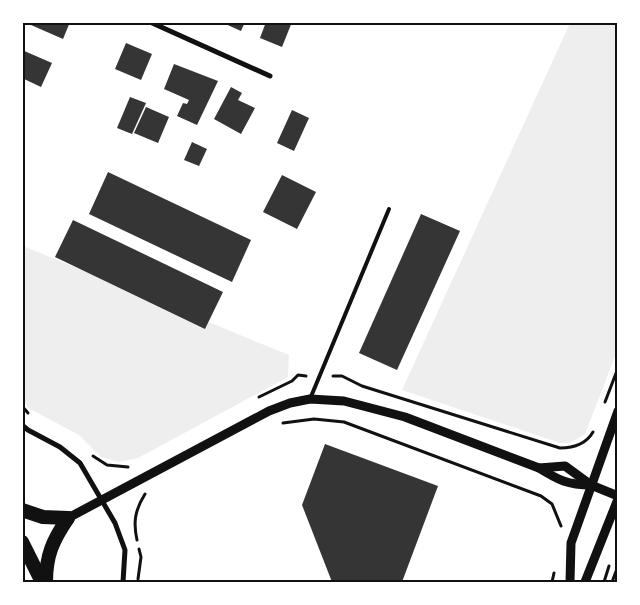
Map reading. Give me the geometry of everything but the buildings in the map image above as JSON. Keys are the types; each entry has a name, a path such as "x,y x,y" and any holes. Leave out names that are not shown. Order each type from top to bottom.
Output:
{"highway":[{"path":"22,510 43,517 68,518"},
{"path":"46,582 46,566 54,540 68,518"},
{"path":"22,542 42,582"}],"street":[{"path":"150,22 270,76"},
{"path":"68,518 269,411 290,402 310,399 344,401 405,417 540,468 560,481 578,485 590,485"},
{"path":"570,582 571,543 590,485 618,411"},
{"path":"22,425 60,447 80,463 115,523 125,550 122,582"},
{"path":"540,468 565,466 590,485 618,497 585,582"}],"lane":[{"path":"310,399 389,209"}],"path":[{"path":"605,403 618,368"},
{"path":"275,425 314,419 344,422 529,490 552,504"},
{"path":"570,448 580,445 590,437 595,429"},
{"path":"612,582 618,566"}],"shaded area":[{"path":"570,23 617,23 617,351 585,434 570,443 560,443 402,390"},
{"path":"23,246 289,355 288,377 138,458 119,462 101,457 79,435 28,408 23,399"}]}
